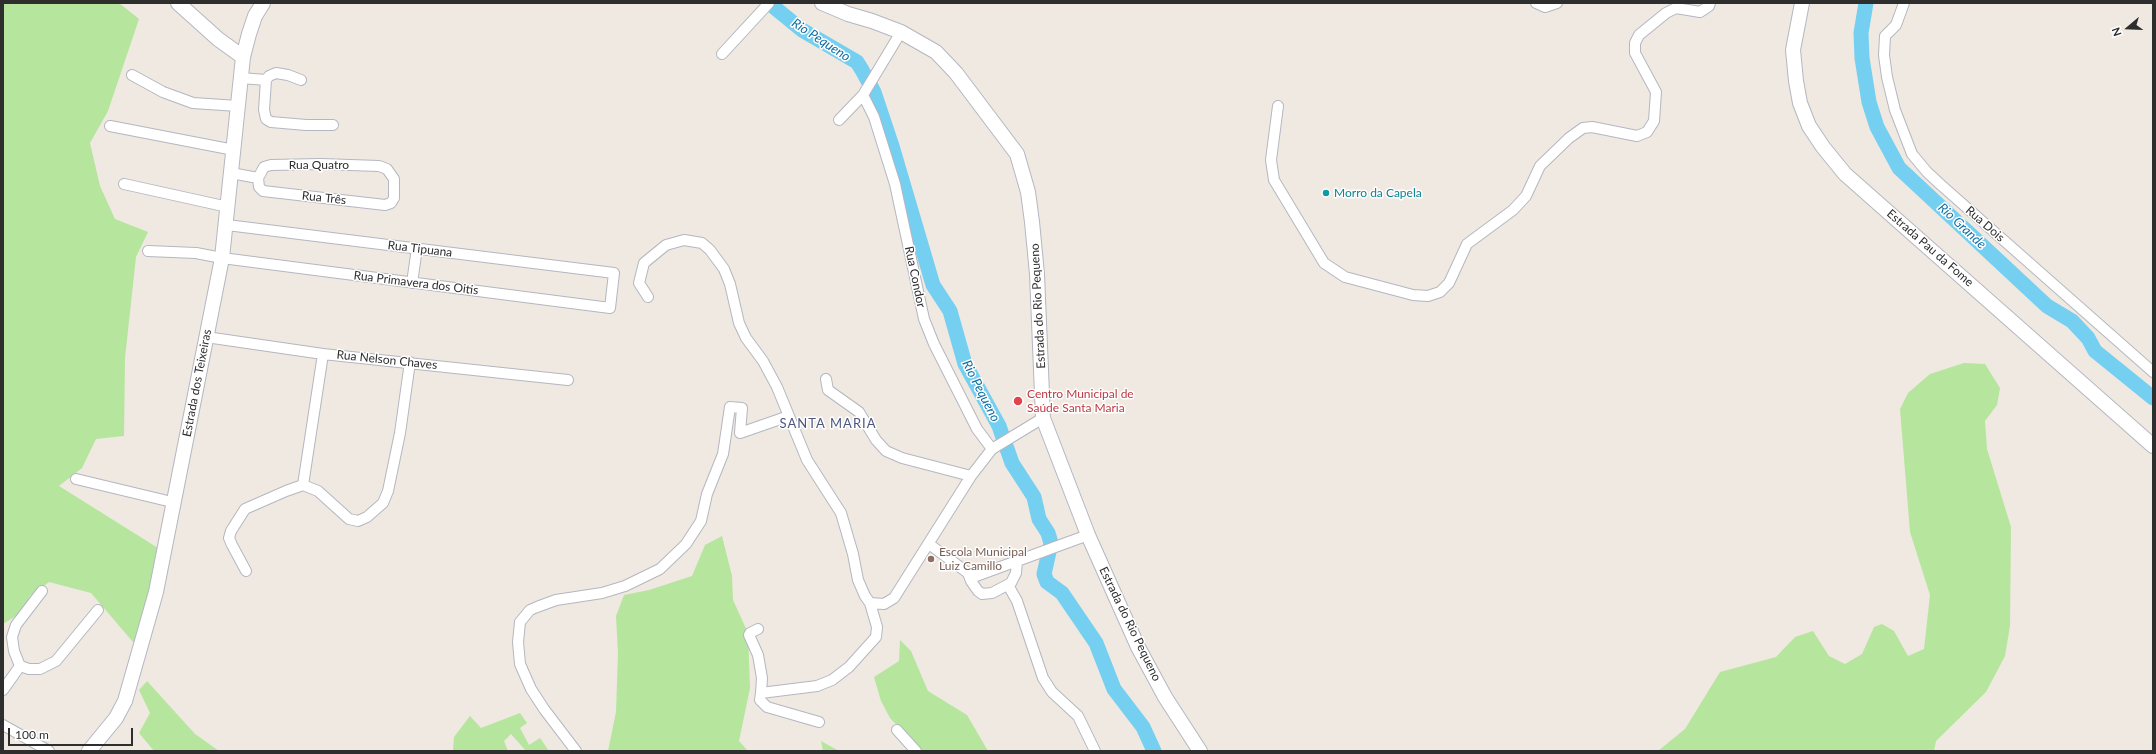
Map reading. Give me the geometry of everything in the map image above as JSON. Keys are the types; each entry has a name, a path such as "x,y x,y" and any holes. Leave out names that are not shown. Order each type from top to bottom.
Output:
{"street":[{"path":"178,3 218,39 243,57"},
{"name":"Estrada dos Teixeiras","path":"88,751 116,718 125,701 156,592 172,502 200,378 206,337 222,258 227,225 243,57 248,34 255,16 263,3"},
{"path":"722,54 769,3"},
{"name":"Estrada do Rio Pequeno","path":"822,3 848,14 901,32 936,52 956,73 1017,154 1023,169 1028,192 1037,274 1043,418 1088,535 1138,647 1165,696 1200,751"},
{"path":"1536,3 1545,7 1557,3"},
{"path":"1278,106 1271,160 1274,180 1324,263 1345,277 1413,296 1428,296 1440,292 1449,284 1467,244 1513,210 1526,196 1540,166 1569,138 1583,128 1592,127 1637,136 1647,132 1654,121 1656,92 1635,53 1635,43 1639,35 1666,13 1676,8 1700,12 1709,6 1710,3"},
{"name":"Estrada Pau da Fome","path":"1802,3 1793,50 1796,81 1800,103 1809,126 1823,147 1845,174 2153,446"},
{"name":"Rua Dois","path":"1904,3 1896,25 1885,36 1884,55 1887,77 1895,110 1912,154 1927,172 2153,372"},
{"path":"839,120 864,93 901,32"},
{"path":"301,80 288,75 276,73 269,76 266,80 264,110 266,119 272,122 333,125"},
{"path":"132,75 163,92 193,103 238,106"},
{"path":"241,78 266,80"},
{"name":"Rua Condor","path":"864,93 874,117 895,184 924,319 934,344 977,429 994,447"},
{"path":"110,126 234,150"},
{"name":"Rua Quatro","path":"259,174 264,167 272,165 379,166 387,169 391,174 396,187 391,204 385,205"},
{"path":"231,172 259,174"},
{"name":"Rua Três","path":"259,174 259,188 263,191 385,205"},
{"path":"124,184 228,208"},
{"name":"Rua Tipuana","path":"227,225 614,273 610,308"},
{"path":"648,297 639,284 644,263 666,245 684,240 702,244 710,250 724,268 730,284 739,323 746,338 766,367 789,416 807,460 841,513 853,554 858,580 865,596 870,602 877,628 876,637 849,667 832,680 817,686 761,693"},
{"path":"412,283 417,248"},
{"name":"Rua Primavera dos Oitis","path":"148,251 196,253 222,258 610,308"},
{"name":"Rua Nelson Chaves","path":"206,337 323,354 410,362 568,380"},
{"path":"303,485 323,354"},
{"path":"246,571 229,538 231,531 244,509 303,485 318,491 348,519 358,521 367,517 383,503 388,491 400,434 410,362"},
{"path":"826,379 828,390 859,412 876,440 886,451 902,458 971,476"},
{"path":"576,751 544,709 531,689 520,664 518,642 520,622 530,610 536,607 556,600 602,593 625,586 660,569 686,544 701,522 707,494 723,454 730,407 742,408 740,433 789,416"},
{"path":"870,602 884,604 894,598 971,476 994,447 1043,418"},
{"path":"76,478 172,502"},
{"path":"968,574 980,575 1088,535"},
{"path":"929,544 968,574 973,585 982,594 992,593 1008,585 1016,573 1018,561"},
{"path":"1008,585 1017,601 1043,678 1052,692 1081,719 1095,751"},
{"path":"42,591 16,625 8,639 20,666 29,669 40,669 56,661 98,610"},
{"path":"758,629 749,635 758,655 762,678 760,700 767,707 819,722"},
{"path":"3,690 20,666"},
{"path":"3,725 49,751"},
{"path":"898,730 916,751"}],"green space":[{"path":"3,3 119,3 139,19 108,111 90,143 100,186 115,219 148,232 136,257 125,358 124,436 96,439 82,468 59,486 158,548 139,649 91,593 49,582 30,596 24,611 3,624"},
{"path":"1964,363 1985,364 2000,388 1997,405 1985,421 1987,449 2011,527 2010,626 2005,656 1986,692 1936,741 1934,751 1658,751 1685,729 1720,672 1776,657 1795,637 1813,631 1829,656 1845,664 1862,654 1874,627 1882,624 1894,631 1908,656 1924,649 1930,595 1910,532 1900,409 1908,393 1930,374"},
{"path":"722,536 732,576 733,600 748,633 750,688 739,741 748,751 608,751 616,712 618,653 616,616 624,595 649,590 692,576 705,545"},
{"path":"900,640 911,651 928,691 967,715 988,751 921,751 890,718 881,701 874,677 899,661"},
{"path":"147,681 195,734 219,751 154,751 139,733 150,713 139,690"},
{"path":"520,713 527,723 520,728 529,745 540,738 549,751 526,751 511,734 504,741 508,751 453,750 454,737 470,716 481,728"},
{"path":"821,741 839,751 823,751"}],"waterway":[{"name":"Rio Pequeno","path":"769,3 802,30 857,62 874,92 892,146 933,285 950,311 965,364 999,426 1012,463 1034,497 1039,519 1048,533 1051,543 1044,574 1047,582 1062,593 1096,643 1114,689 1143,727 1154,751"},
{"name":"Rio Grande","path":"1866,3 1861,33 1862,58 1869,102 1877,127 1899,168 2047,306 2072,321 2088,338 2095,351 2153,398"}],"place":[{"name":"Morro da Capela","path":"1326,193"},
{"name":"Centro Municipal de Saúde Santa Maria","path":"1018,401"},
{"name":"Escola Municipal Luiz Camillo","path":"931,559"}],"district":[{"name":"SANTA MARIA","path":"828,424"}]}
